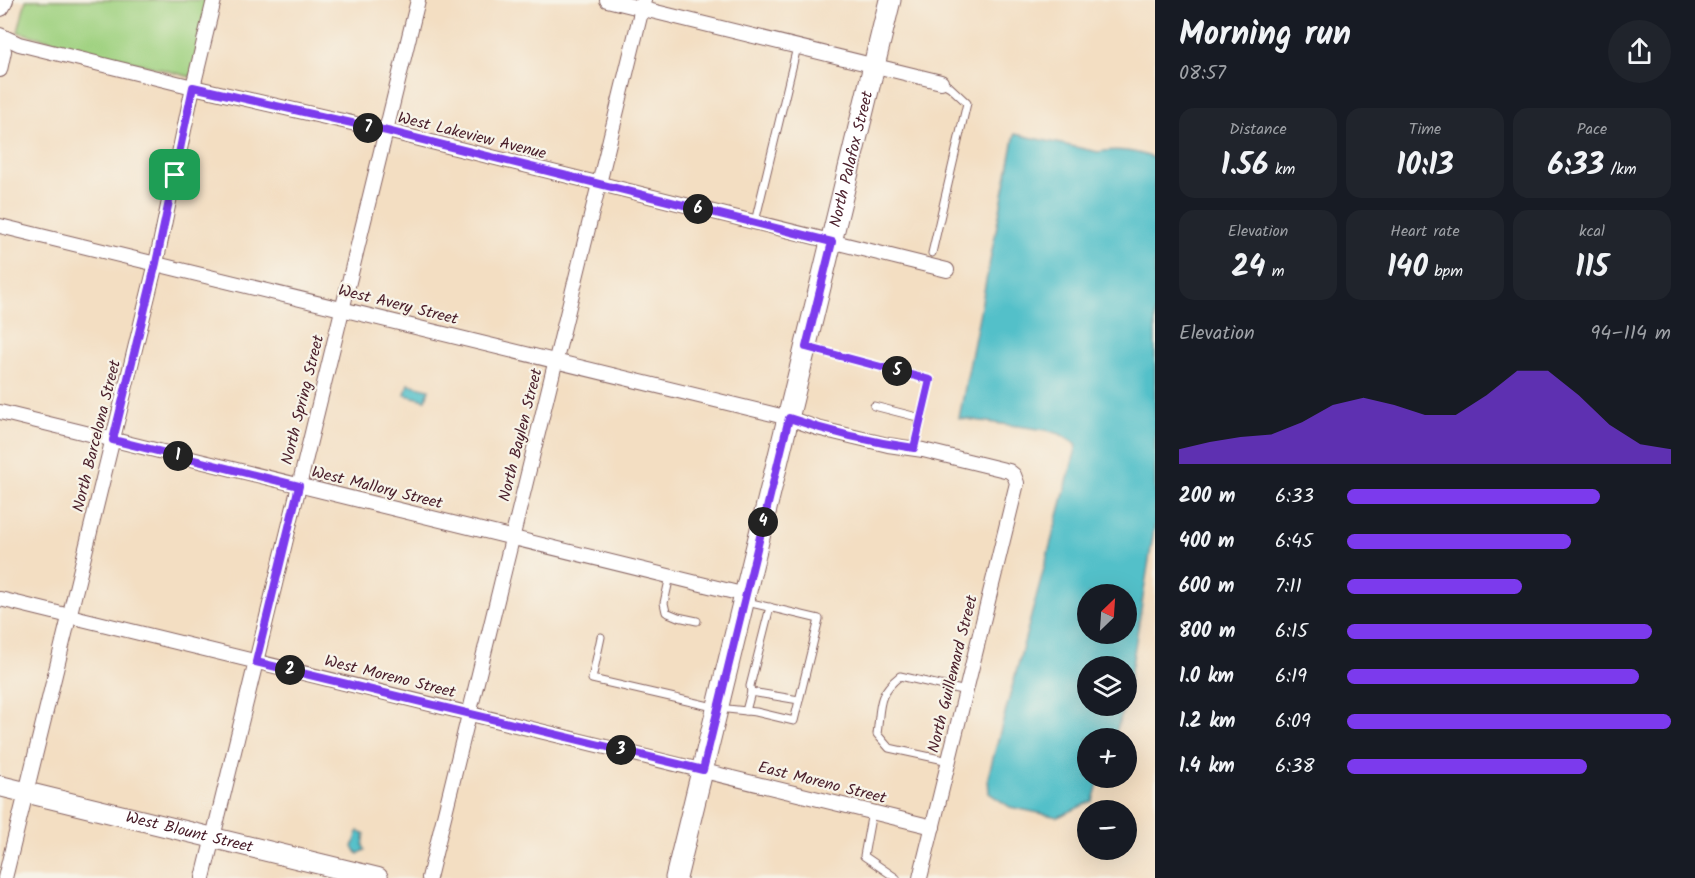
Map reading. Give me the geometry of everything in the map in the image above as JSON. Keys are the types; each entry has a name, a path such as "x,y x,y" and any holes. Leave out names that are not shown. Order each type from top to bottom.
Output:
{"main road":[{"name":"North Palafox Street","path":"676,878 890,0"}],"street":[{"path":"0,6 3,0"},
{"name":"North Barcelona Street","path":"5,878 156,263 214,0"},
{"name":"North Spring Street","path":"203,878 418,0"},
{"path":"607,0 642,4 941,82"},
{"name":"North Baylen Street","path":"429,878 642,4"},
{"name":"West Lakeview Avenue","path":"0,35 19,44 193,87 387,131 947,270"},
{"path":"0,43 4,51 0,70"},
{"name":"West Avery Street","path":"0,225 789,418 817,428 1009,471 1015,477"},
{"name":"West Mallory Street","path":"0,412 670,576 745,598"},
{"name":"North Guillemard Street","path":"920,878 1017,483 1015,477"},
{"name":"West Moreno Street","path":"0,600 703,770"},
{"name":"East Moreno Street","path":"703,770 933,827"},
{"name":"West Blount Street","path":"0,786 378,878"}],"lane":[{"path":"754,223 797,46"},
{"path":"932,253 968,103 941,82"},
{"path":"806,347 930,380 914,448"},
{"path":"874,406 921,418"},
{"path":"670,576 664,603 666,612 697,621"},
{"path":"601,637 592,679 718,708 794,721 819,619 770,607 745,598"},
{"path":"746,711 770,607"},
{"path":"949,761 890,748 877,734 882,695 888,686 900,676 966,691"},
{"path":"751,692 799,700"},
{"path":"872,812 864,856 896,878"}],"green space":[{"path":"26,0 208,0 191,77 18,32"}],"water":[{"path":"1015,134 1098,152 1127,151 1155,159 1155,523 1137,634 1137,584 1077,584 1077,644 1135,644 1133,656 1077,656 1077,716 1121,716 1117,728 1077,728 1077,788 1097,788 1093,800 1077,800 1077,808 1058,817 1010,807 989,793 988,777 1077,445 1060,434 959,418"},
{"path":"408,384 429,389 426,400 405,395"},
{"path":"358,831 365,834 363,845 365,850 358,854 353,847"}],"route":[{"path":"193,87 343,123 387,131 832,242 806,347 930,380 914,448 888,445 817,428 789,418 703,770 256,662 299,486 113,440 175,175 193,87"}]}
